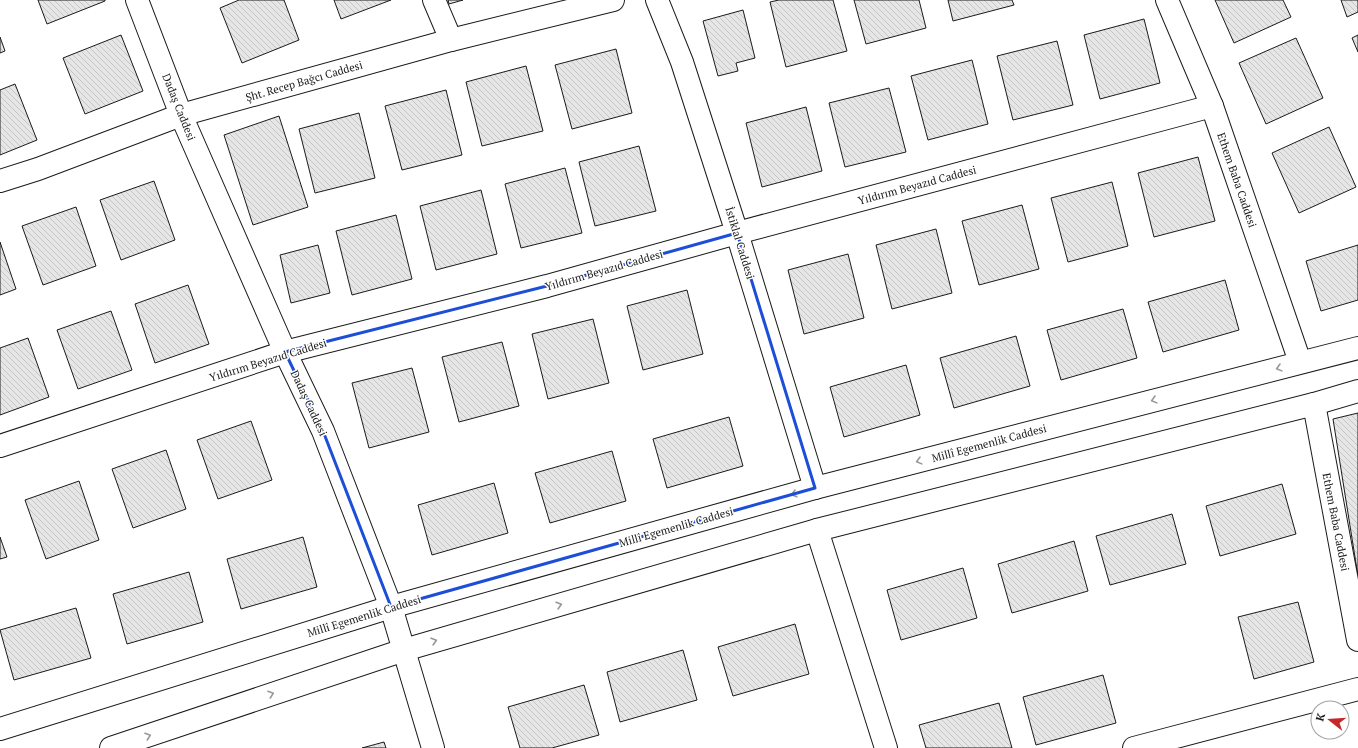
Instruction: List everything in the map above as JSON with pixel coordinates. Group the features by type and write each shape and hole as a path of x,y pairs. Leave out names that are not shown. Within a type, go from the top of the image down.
{"street":[{"name":"Dadaş Caddesi","path":"137,0 182,115 285,352 323,431 391,607 433,748"},
{"path":"434,0 451,40"},
{"name":"Şht. Recep Bağcı Caddesi","path":"0,181 38,169 182,115 451,40 613,0"},
{"name":"İstiklal Caddesi","path":"657,0 682,62 737,232 815,488"},
{"name":"Ethem Baba Caddesi","path":"1167,0 1212,106 1300,362"},
{"name":"Yıldırım Beyazıd Caddesi","path":"0,446 285,352 547,286 737,232 1212,106"},
{"name":"Millî Egemenlik Caddesi","path":"0,729 391,607 815,488 1358,348"},
{"path":"111,748 404,650 817,530 1314,404 1358,391"},
{"name":"Ethem Baba Caddesi","path":"1314,404 1358,640"},
{"path":"817,530 886,748"},
{"path":"1134,748 1358,689"}],"highlighted area":[{"path":"737,233 815,488 391,607 323,431 285,352 547,286"}],"building":[{"path":"38,0 105,0 105,1 47,24"},
{"path":"239,0 284,0 299,40 242,63 220,8"},
{"path":"334,0 391,0 341,19"},
{"path":"448,0 463,0 449,4"},
{"path":"779,0 833,0 847,51 786,67 770,2"},
{"path":"854,0 919,0 926,28 866,44"},
{"path":"948,0 1012,0 1014,5 953,21"},
{"path":"1215,0 1283,0 1291,17 1234,43"},
{"path":"1341,0 1358,0 1358,12 1347,17"},
{"path":"743,10 755,58 736,63 738,71 718,76 703,21"},
{"path":"1144,19 1160,83 1100,99 1084,35"},
{"path":"121,35 143,91 85,114 63,58"},
{"path":"1358,35 1358,52 1352,38"},
{"path":"0,37 5,51 0,53"},
{"path":"1296,38 1323,98 1266,124 1239,63"},
{"path":"1057,41 1073,105 1013,120 997,56"},
{"path":"616,49 632,113 572,129 555,65"},
{"path":"972,60 988,124 928,140 911,76"},
{"path":"526,66 543,131 482,146 466,82"},
{"path":"15,84 37,140 0,155 0,90"},
{"path":"889,88 906,152 845,167 829,103"},
{"path":"446,90 462,155 402,170 385,106"},
{"path":"806,107 822,171 762,187 746,123"},
{"path":"359,113 375,178 315,193 299,129"},
{"path":"279,116 308,207 253,225 224,135"},
{"path":"1329,127 1356,187 1299,213 1272,153"},
{"path":"639,146 656,211 595,226 579,162"},
{"path":"1198,157 1215,221 1154,237 1138,173"},
{"path":"565,168 582,233 521,248 505,184"},
{"path":"154,181 175,240 121,260 100,200"},
{"path":"1112,182 1128,246 1068,262 1051,198"},
{"path":"481,190 497,254 436,270 420,206"},
{"path":"1022,205 1039,269 979,285 962,221"},
{"path":"76,207 96,266 43,285 22,226"},
{"path":"396,215 412,279 352,295 336,231"},
{"path":"936,229 952,293 892,309 876,245"},
{"path":"0,242 16,289 0,295"},
{"path":"318,245 330,293 291,303 280,255"},
{"path":"1358,245 1358,300 1321,311 1306,261"},
{"path":"848,254 864,318 804,334 788,270"},
{"path":"1225,280 1239,330 1163,352 1148,302"},
{"path":"188,285 209,344 155,363 135,304"},
{"path":"687,290 703,354 643,370 627,306"},
{"path":"1123,309 1137,358 1061,380 1047,330"},
{"path":"111,311 132,370 78,389 57,330"},
{"path":"593,319 609,383 548,399 532,334"},
{"path":"1016,336 1030,386 954,408 940,358"},
{"path":"28,338 49,397 0,415 0,348"},
{"path":"502,342 519,406 459,422 442,357"},
{"path":"906,365 920,415 844,437 830,387"},
{"path":"412,368 429,432 369,448 352,383"},
{"path":"1358,413 1358,576 1333,419"},
{"path":"729,417 743,466 667,488 653,439"},
{"path":"251,421 272,480 218,499 197,440"},
{"path":"166,450 186,509 133,528 112,469"},
{"path":"612,451 626,501 550,523 535,473"},
{"path":"79,481 99,540 46,559 25,500"},
{"path":"494,483 508,533 432,555 418,505"},
{"path":"1282,484 1296,534 1220,556 1206,506"},
{"path":"1172,514 1186,564 1110,585 1096,536"},
{"path":"0,537 7,557 0,559"},
{"path":"303,537 317,587 241,609 227,559"},
{"path":"1074,541 1088,591 1012,613 998,564"},
{"path":"963,568 977,618 901,640 887,590"},
{"path":"189,572 203,622 127,644 113,594"},
{"path":"1298,602 1314,662 1254,679 1238,617"},
{"path":"76,608 91,658 14,680 0,630"},
{"path":"795,624 809,674 733,696 718,647"},
{"path":"683,650 697,700 620,722 607,672"},
{"path":"1103,675 1116,723 1036,745 1023,697"},
{"path":"584,685 599,735 552,748 520,748 508,707"},
{"path":"999,703 1012,748 926,748 919,725"},
{"path":"384,742 386,748 362,748"}]}
